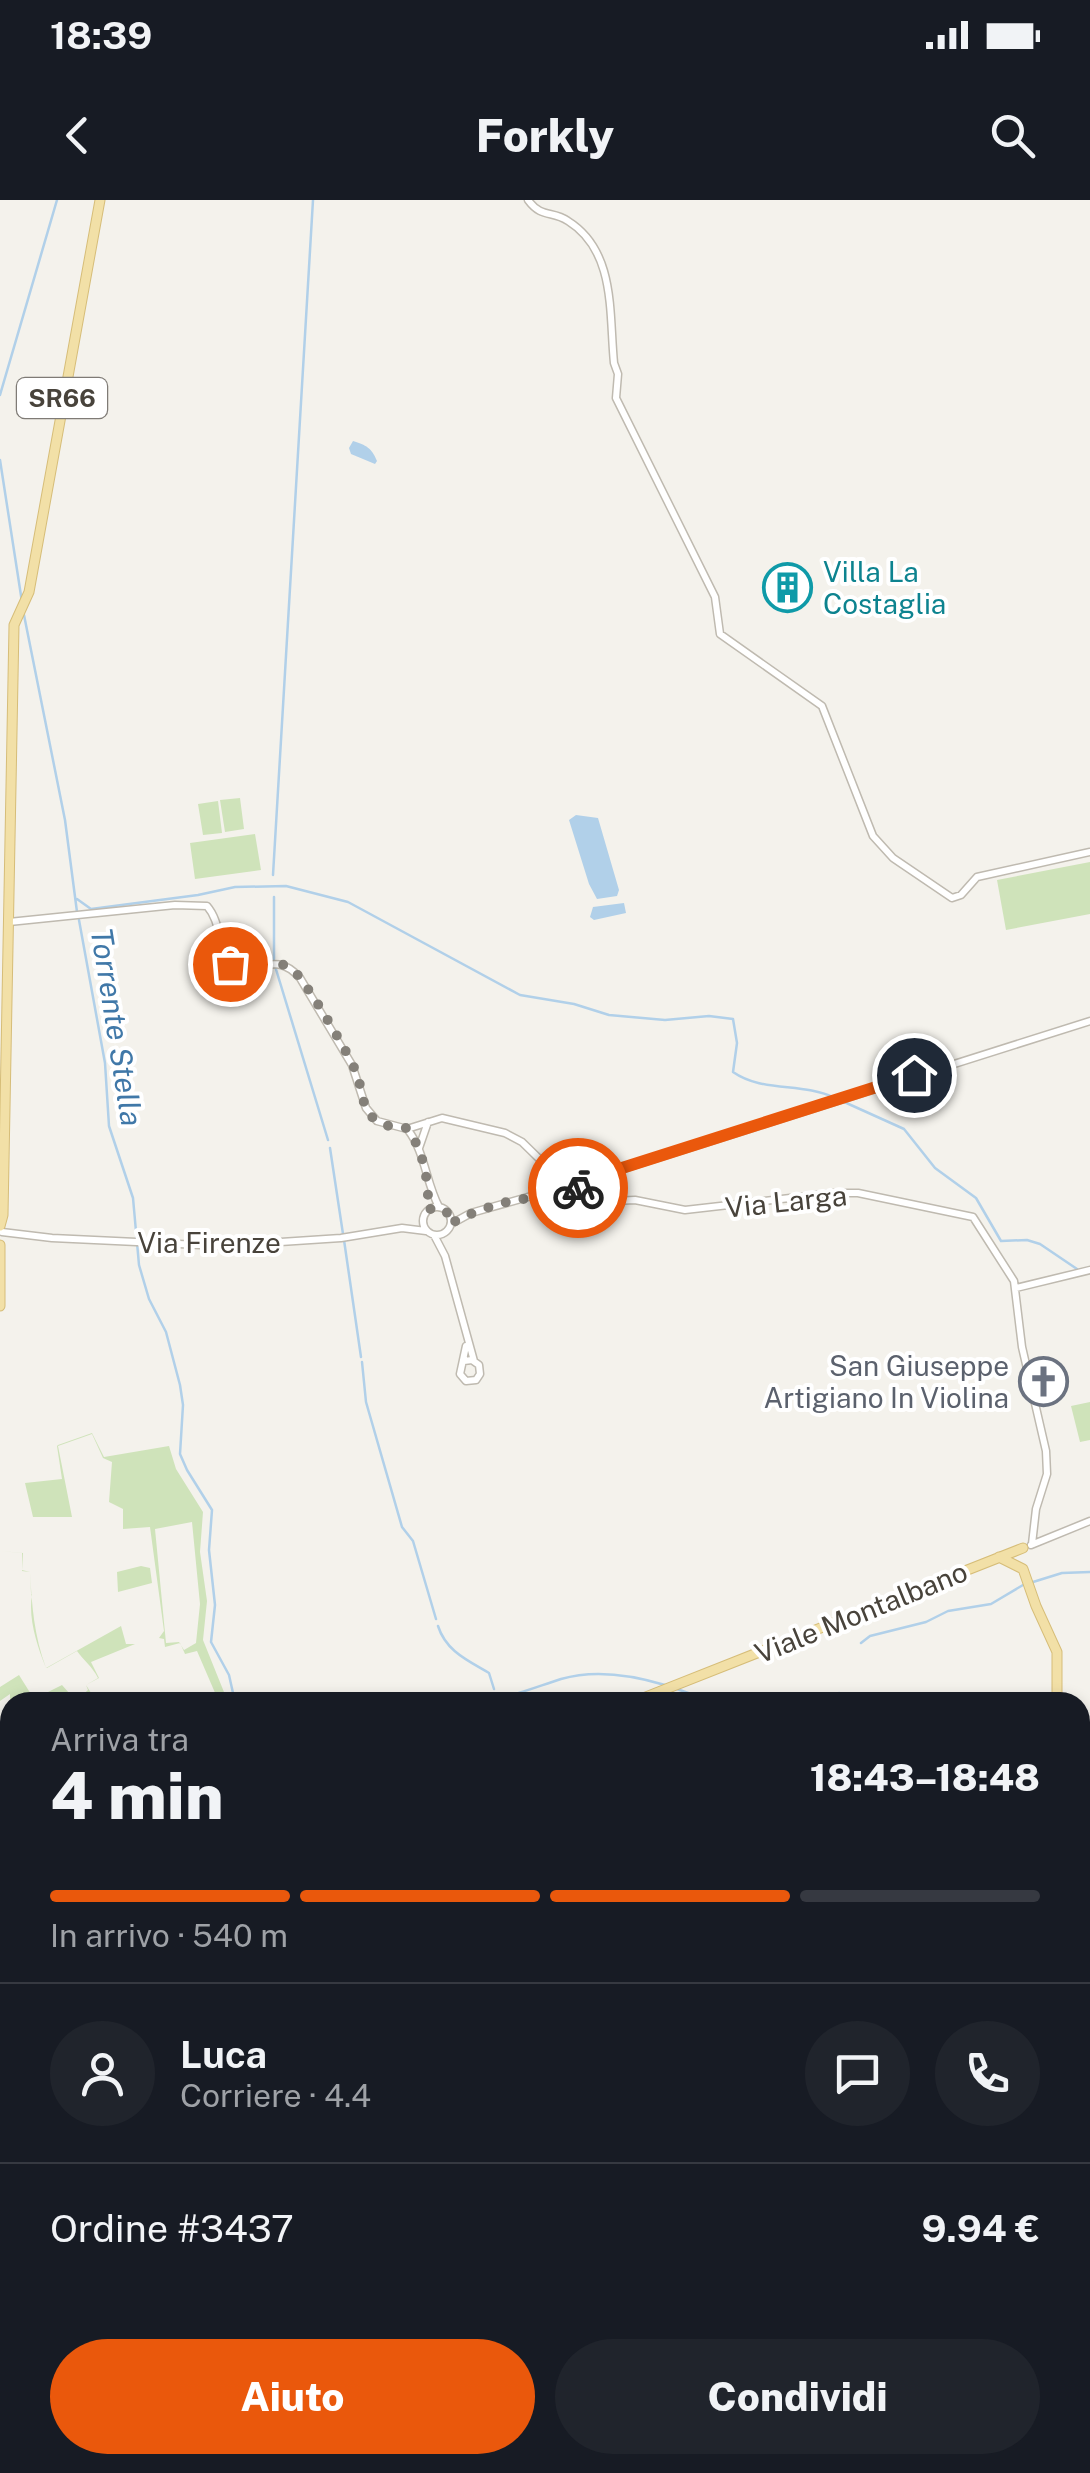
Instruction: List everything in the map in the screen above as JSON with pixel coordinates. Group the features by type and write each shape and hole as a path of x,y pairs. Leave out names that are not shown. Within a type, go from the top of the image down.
{"main road":[{"name":"SR66","path":"0,1306 5,930 16,616 27,596 100,200"},
{"name":"Viale Montalbano","path":"659,1692 1028,1546"},
{"path":"1028,1546 1023,1569 1057,1652 1057,1692"},
{"path":"1028,1546 1028,1581"},
{"path":"999,1557 1023,1569"}],"street":[{"path":"528,200 544,215 568,220 602,258 618,374 616,398 715,597 720,634 822,706 869,828 883,848 952,898 961,895 977,877 1090,852"},
{"path":"5,930 69,916 175,904 209,907 230,964 247,969 278,964 296,972 352,1064 370,1114 384,1125 407,1128 436,1118 505,1133 529,1148 565,1192"},
{"name":"Via Firenze","path":"402,1228 439,1208 448,1213 471,1213 565,1192 622,1168 1090,1020"},
{"path":"419,1149 428,1122"},
{"path":"407,1128 419,1149 429,1188 439,1208"},
{"path":"429,1188 426,1213 430,1233 446,1256"},
{"name":"Via Larga","path":"565,1192 584,1210 635,1200 686,1210 858,1193 974,1217 1016,1288"},
{"path":"448,1213 446,1256 466,1339 480,1372 471,1381 460,1374 466,1339"},
{"name":"Via Firenze","path":"1,1235 258,1246 402,1228 430,1233 448,1228 471,1213"},
{"path":"1028,1546 1047,1465 1022,1347 1016,1288 1090,1270"},
{"path":"464,1362 474,1361"},
{"name":"Viale Montalbano","path":"1028,1546 1090,1521"}],"green space":[{"path":"240,798 244,829 225,832 220,800"},
{"path":"218,801 222,833 203,835 198,804"},
{"path":"255,834 261,870 195,879 190,843"},
{"path":"1090,862 1090,914 1006,930 997,880"},
{"path":"1090,1402 1090,1440 1080,1442 1071,1406"},
{"path":"92,1433 104,1457 169,1446 176,1469 203,1512 200,1552 207,1601 203,1640 224,1692 215,1692 197,1651 185,1654 181,1645 184,1650 196,1643 200,1604 192,1522 155,1529 166,1643 180,1643 165,1647 164,1639 159,1638 164,1631 150,1527 123,1529 123,1509 109,1502 112,1462 103,1458 92,1434 58,1446 72,1517 33,1517 25,1483 62,1479 57,1446 58,1445"},
{"path":"141,1566 150,1568 152,1583 118,1592 117,1572"},
{"path":"32,1597 36,1632 46,1668 34,1632"},
{"path":"121,1626 126,1644 135,1644 91,1662 99,1678 86,1685 98,1678 77,1651 46,1668"},
{"path":"19,1675 30,1692 0,1692 0,1687"},
{"path":"62,1685 68,1692 48,1692"}],"water":[{"path":"353,441 371,450 375,464 351,454"},
{"path":"576,815 598,818 619,890 617,896 597,899 589,884 569,820"},
{"path":"624,903 626,913 594,920 590,917 593,907"}],"waterway":[{"name":"Torrente Stella","path":"0,395 57,200"},
{"path":"273,875 313,200"},
{"name":"Torrente Stella","path":"0,460 22,602"},
{"name":"Torrente Stella","path":"24,615 65,820 77,912"},
{"path":"77,899 91,909 235,887 286,886 348,902 520,995 574,1004 609,1015 665,1020 709,1016 733,1019 737,1043 733,1072 757,1083 835,1098"},
{"path":"274,897 274,959"},
{"name":"Torrente Stella","path":"79,920 105,1063 109,1126 133,1198 139,1265 149,1299 166,1332 180,1385 180,1454 212,1510 209,1550 215,1605 211,1642 229,1675 233,1692"},
{"path":"275,966 328,1140"},
{"path":"842,1101 904,1129 935,1168 976,1198 1001,1241 1040,1244 1077,1269"},
{"path":"330,1148 343,1234"},
{"path":"344,1240 361,1357"},
{"path":"362,1362 366,1402 402,1527 413,1541 436,1619"},
{"path":"1033,1582 1062,1573 1090,1572"},
{"path":"861,1643 870,1636 926,1622 948,1611 991,1604 1023,1585"},
{"path":"438,1626 452,1648 489,1673 494,1689"},
{"path":"522,1692 587,1674 627,1676 665,1685"},
{"path":"677,1689 685,1692"}],"way so far":[{"path":"230,964 247,969 278,964 296,972 352,1064 370,1114 384,1125 407,1128 415,1140 429,1188 428,1210 444,1209 450,1224 471,1213 518,1200 546,1197 568,1205 574,1201 578,1188"}],"place":[{"name":"Villa La Costaglia","path":"788,587"},
{"name":"San Giuseppe Artigiano In Violina","path":"1044,1381"}],"route":[{"path":"578,1188 622,1168 914,1075"}]}
